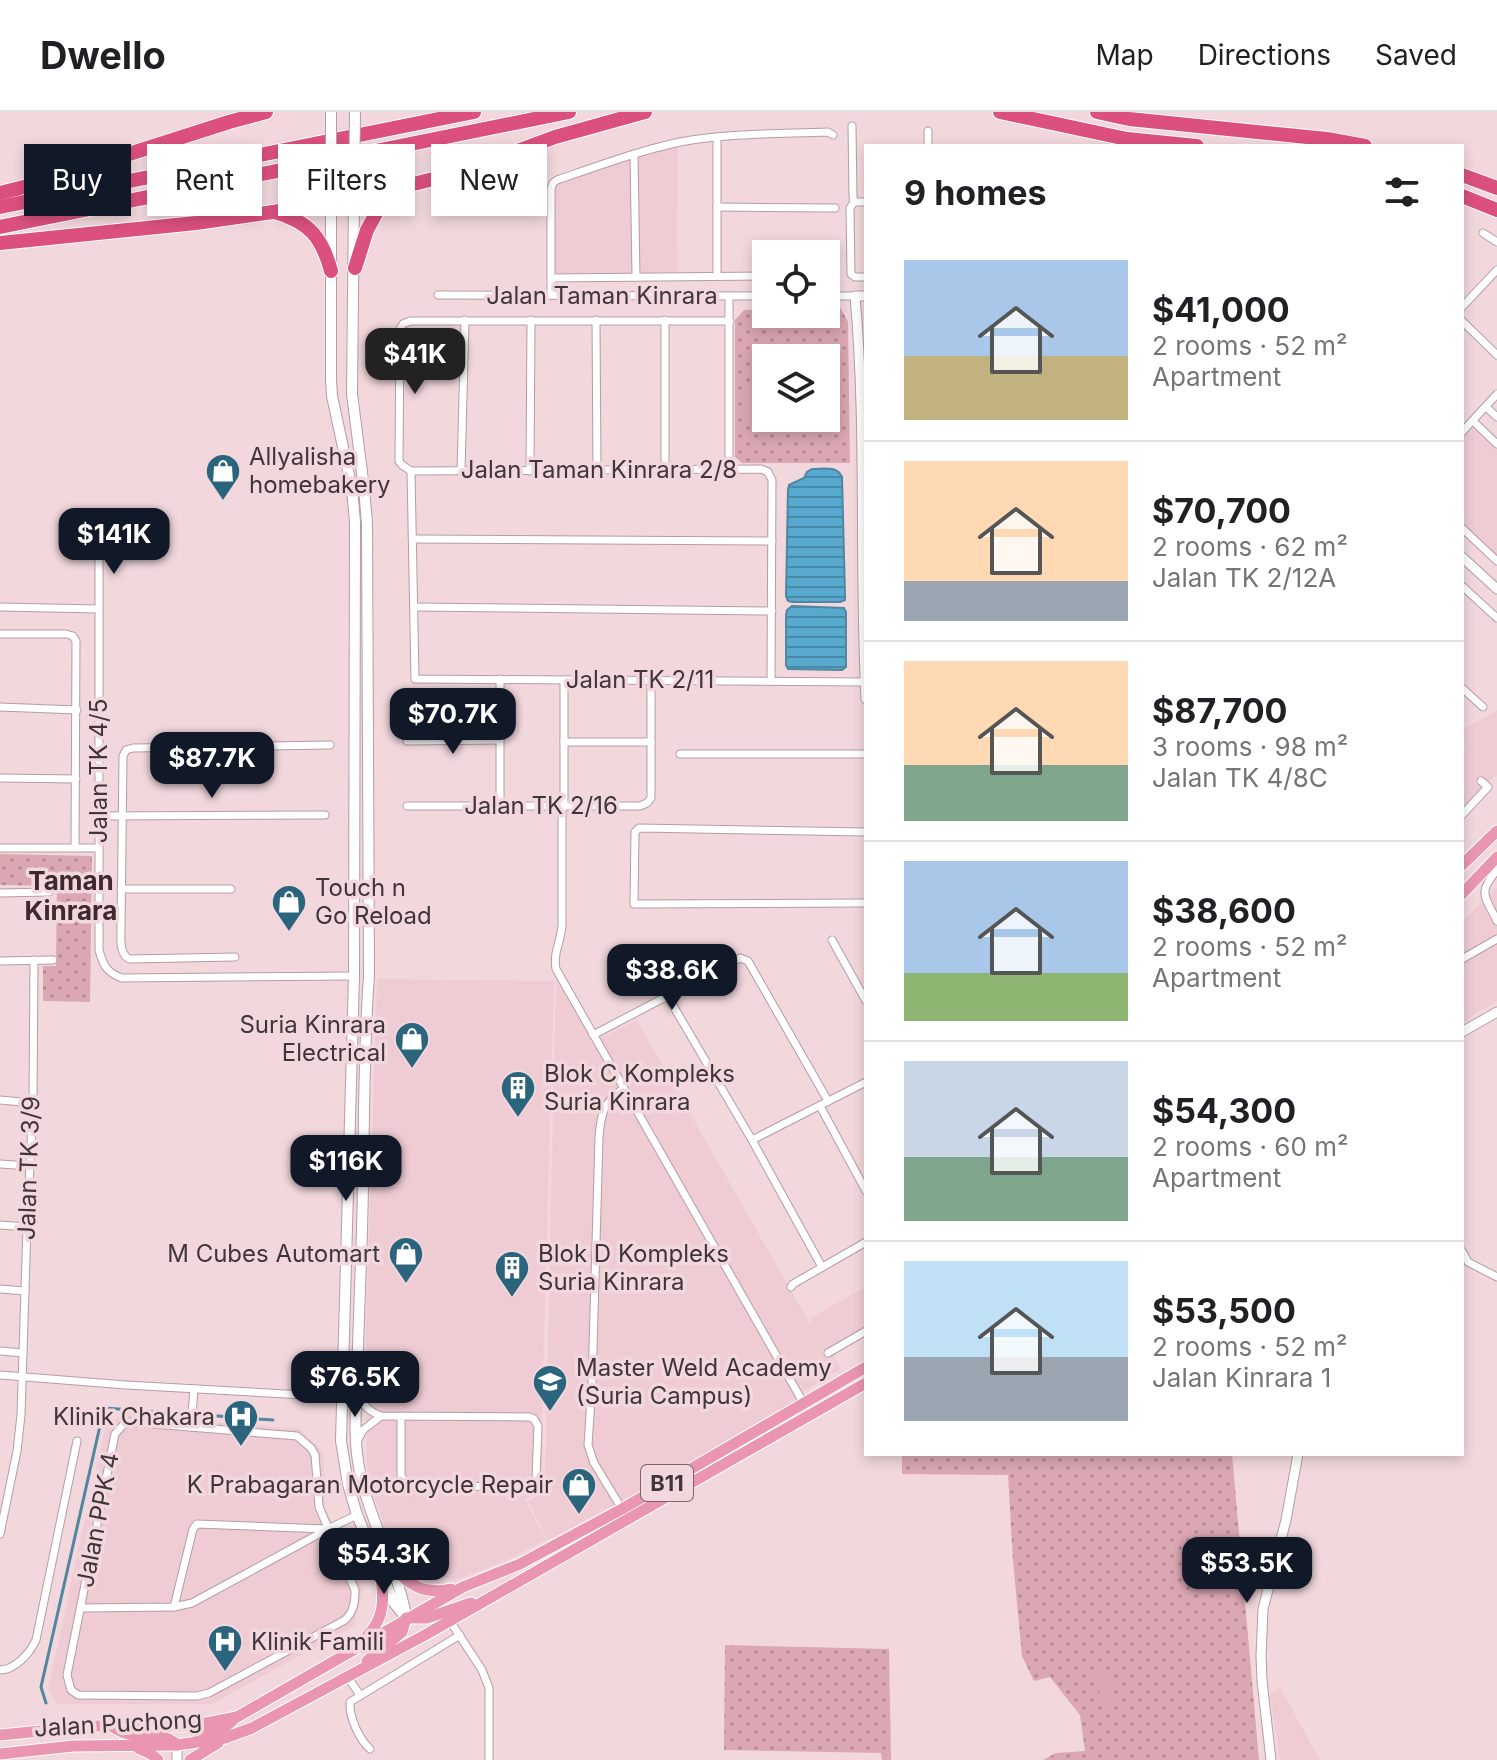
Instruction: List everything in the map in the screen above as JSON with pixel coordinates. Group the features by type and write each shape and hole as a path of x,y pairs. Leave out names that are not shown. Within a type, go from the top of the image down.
{"highway":[{"path":"0,193 266,112"},
{"path":"0,207 474,112"},
{"path":"0,227 569,112"},
{"path":"415,184 458,173 555,137 645,112"},
{"path":"1000,112 1127,139 1177,144"},
{"path":"1097,112 1129,119 1354,144"},
{"path":"1464,176 1497,188"},
{"path":"1464,197 1497,210"},
{"path":"0,243 196,223 278,211"},
{"path":"273,212 289,216 315,236 325,250 331,271"},
{"path":"355,268 375,216"}],"main road":[{"path":"331,112 331,144"},
{"path":"355,112 355,144"},
{"path":"331,216 332,396 352,489 355,522 354,976 342,1450 357,1515 386,1569 418,1588 440,1591 463,1587"},
{"path":"354,216 352,394 367,524 369,976 365,1023 357,1442 360,1472 394,1603 406,1618 419,1619 481,1602"},
{"path":"1464,863 1497,831"},
{"path":"1464,892 1497,857"},
{"path":"354,976 363,958 368,908"},
{"path":"354,976 362,985 365,1023"},
{"name":"Jalan Puchong","path":"0,1735 111,1725 177,1727 237,1717 463,1587 520,1564 622,1509 864,1368"},
{"name":"Jalan Puchong","path":"0,1754 73,1746 177,1745 225,1738 252,1728 450,1621 864,1384"},
{"path":"352,1650 379,1622 386,1569"},
{"path":"351,1674 402,1632 406,1618"},
{"path":"111,1725 127,1735 162,1736 177,1745 190,1737 210,1734 225,1727 237,1717"},
{"path":"190,1760 225,1738"},
{"path":"120,1745 137,1747 158,1760"}],"street":[{"path":"852,126 854,202 850,208 851,274 864,277"},
{"path":"928,131 928,144"},
{"path":"551,295 551,189 557,180 681,142 717,137 828,132 833,135"},
{"path":"717,137 717,275"},
{"path":"634,154 636,277"},
{"path":"854,202 864,202"},
{"path":"717,207 835,208"},
{"path":"1483,233 1497,242"},
{"path":"1464,305 1497,271"},
{"path":"551,278 752,276"},
{"name":"Jalan Taman Kinrara","path":"438,295 752,296"},
{"path":"840,296 861,296 864,539"},
{"path":"729,297 729,469"},
{"path":"730,321 465,320 410,321 403,324 400,329 399,461 411,471 414,607 772,611"},
{"path":"461,471 465,320"},
{"path":"530,471 531,320"},
{"path":"596,320 597,470"},
{"path":"665,320 665,470"},
{"path":"1464,323 1497,355"},
{"path":"1464,430 1497,394"},
{"path":"1486,407 1497,417"},
{"path":"1473,421 1497,444"},
{"name":"Jalan Taman Kinrara 2/8","path":"411,471 761,469 768,472 772,480 771,681"},
{"path":"1464,530 1497,561"},
{"path":"413,539 772,541"},
{"name":"Jalan TK 4/5","path":"99,542 99,950 107,969 122,978 354,976"},
{"path":"1464,559 1497,589"},
{"path":"1464,588 1497,618"},
{"path":"0,607 99,609"},
{"name":"Jalan TK 2/11","path":"414,607 415,679 864,682"},
{"path":"0,634 66,634 76,641 75,848"},
{"path":"500,679 500,806"},
{"path":"564,680 562,933 554,958 556,969 804,1404"},
{"name":"Jalan TK 2/16","path":"407,806 640,806 647,803 651,798 651,680"},
{"path":"1464,690 1483,707"},
{"path":"0,707 77,710"},
{"path":"407,741 500,740"},
{"path":"564,742 651,742"},
{"path":"235,957 129,959 124,956 121,889 123,756 126,750 133,748 330,745"},
{"path":"680,754 864,754"},
{"path":"0,778 76,779"},
{"path":"1464,813 1488,787 1481,781"},
{"path":"99,816 325,815"},
{"path":"864,832 639,828 635,832 634,904 864,903"},
{"path":"0,848 98,848"},
{"path":"1497,870 1484,889 1497,921"},
{"path":"121,889 231,889"},
{"path":"0,893 49,892"},
{"path":"1464,958 1497,939"},
{"path":"832,940 864,997"},
{"path":"593,1035 740,958 748,961 828,1101"},
{"name":"Jalan TK 3/9","path":"0,1534 19,1436 23,1376 33,1103 34,960"},
{"path":"0,961 53,960"},
{"path":"668,997 822,1267"},
{"path":"1464,1031 1497,1012"},
{"path":"752,1140 864,1083"},
{"path":"622,1509 594,1463 588,1445 601,1113 611,1097 624,1088"},
{"path":"0,1100 33,1103"},
{"path":"820,1106 864,1187"},
{"path":"0,1164 30,1166"},
{"path":"0,1225 27,1227"},
{"path":"791,1287 864,1243"},
{"path":"1464,1255 1468,1262 1497,1277"},
{"path":"0,1289 25,1291"},
{"path":"828,1353 864,1332"},
{"path":"0,1351 23,1353"},
{"path":"0,1375 194,1393 341,1397 357,1387 364,1406 381,1416 401,1416 530,1417 538,1426 536,1479 530,1486 413,1487 401,1475 401,1416"},
{"path":"192,1423 194,1393"},
{"path":"341,1397 356,1411"},
{"path":"357,1442 363,1430 381,1416"},
{"name":"Jalan PPK 4","path":"129,1422 192,1423 297,1436 311,1448 315,1455 319,1507 355,1590 355,1602 345,1620 209,1693 197,1696 78,1695 71,1690 67,1675 115,1434 129,1422"},
{"path":"0,1670 11,1668 29,1653 36,1640 77,1441"},
{"path":"1271,1760 1262,1669 1263,1609 1286,1520 1298,1456"},
{"path":"80,1608 174,1607 192,1603 357,1515"},
{"path":"174,1607 193,1529 197,1524 328,1529"},
{"path":"450,1621 482,1670 489,1688 489,1760"},
{"path":"370,1749 349,1712 350,1702 460,1635"},
{"path":"351,1674 360,1695"},
{"path":"177,1745 177,1760"}],"shaded area":[{"path":"678,146 677,272 554,275 556,185"},
{"path":"840,307 848,322 850,463 742,463 735,457 735,320 744,310 752,310 752,328 840,328"},
{"path":"744,393 752,393 752,415 744,415"},
{"path":"1473,427 1497,449 1497,556 1464,526 1464,436"},
{"path":"1497,710 1497,776 1464,808 1466,747 1464,729"},
{"path":"0,854 92,856 90,1002 43,1001 43,966 56,966 57,886 0,885"},
{"path":"1497,887 1497,1001 1464,1021 1464,921"},
{"path":"377,979 554,981 543,1476 537,1493 525,1499 546,1540 512,1558 454,1581 407,1564 389,1537 373,1494 367,1465 365,1363"},
{"path":"556,979 593,1042 637,1020 810,1324 813,1323 810,1318 864,1288 864,1329 830,1349 841,1369 801,1393 799,1400 548,1540 528,1501 540,1495 545,1476"},
{"path":"122,1415 300,1429 323,1452 325,1507 363,1590 354,1626 212,1704 57,1704 48,1688 106,1425"},
{"path":"902,1456 1232,1456 1259,1760 1043,1760 1056,1753 1085,1751 1080,1715 1050,1677 1034,1681 1022,1656 1008,1475 902,1474"},
{"path":"725,1645 889,1649 891,1760 882,1760 881,1753 724,1750"},
{"path":"1112,1672 1115,1701 1101,1703 1097,1673"},
{"path":"1280,1687 1320,1760 1280,1760 1270,1695"}],"water":[{"path":"812,469 833,469 842,477 845,600 840,602 792,602 786,596 789,485 804,478"},
{"path":"792,606 844,608 846,667 842,670 788,669 786,615"}],"waterway":[{"path":"46,1703 41,1687 104,1408 273,1420"}],"place":[{"name":"Allyalisha homebakery","path":"223,502"},
{"name":"Touch n Go Reload","path":"289,933"},
{"name":"Suria Kinrara Electrical","path":"412,1070"},
{"name":"Blok C Kompleks Suria Kinrara","path":"518,1119"},
{"name":"M Cubes Automart","path":"406,1285"},
{"name":"Blok D Kompleks Suria Kinrara","path":"512,1299"},
{"name":"Master Weld Academy (Suria Campus)","path":"550,1413"},
{"name":"Klinik Chakara","path":"241,1448"},
{"name":"K Prabagaran Motorcycle Repair","path":"579,1516"},
{"name":"Klinik Famili","path":"225,1673"}],"district":[{"name":"Taman Kinrara","path":"71,896"}]}
